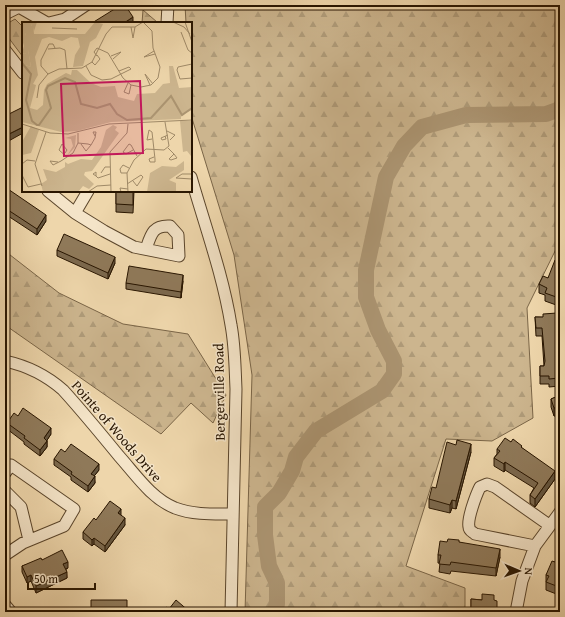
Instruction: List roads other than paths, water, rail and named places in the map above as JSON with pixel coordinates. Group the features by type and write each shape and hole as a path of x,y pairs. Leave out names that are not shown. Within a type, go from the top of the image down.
{"street":[{"path":"52,22 65,19 86,5"},
{"path":"167,22 168,5"},
{"path":"5,14 19,6 46,22"},
{"path":"5,50 22,72"},
{"name":"Bergerville Road","path":"192,180 219,272 231,326 235,358 236,389 232,612"},
{"path":"49,192 75,213 104,231 134,246 146,249"},
{"path":"75,213 87,192"},
{"name":"Pointe of Woods Drive","path":"5,361 32,369 63,390 143,485 159,500 174,508 190,513 233,514"},
{"path":"5,473 11,465 74,509 64,526 29,540 5,555"},
{"path":"534,546 475,534 470,530 470,519 480,487 487,484 495,487 549,525"},
{"path":"5,492 21,507 29,540"},
{"path":"516,612 522,581 534,546 560,512"},
{"path":"5,605 11,612"}],"waterway":[{"path":"274,612 277,604 277,583 269,566 265,535 265,507 279,493 292,471 296,457 316,431 382,391 394,374 394,361 378,330 366,297 366,270 386,177 404,146 422,127 466,115 546,114 560,109"}]}
